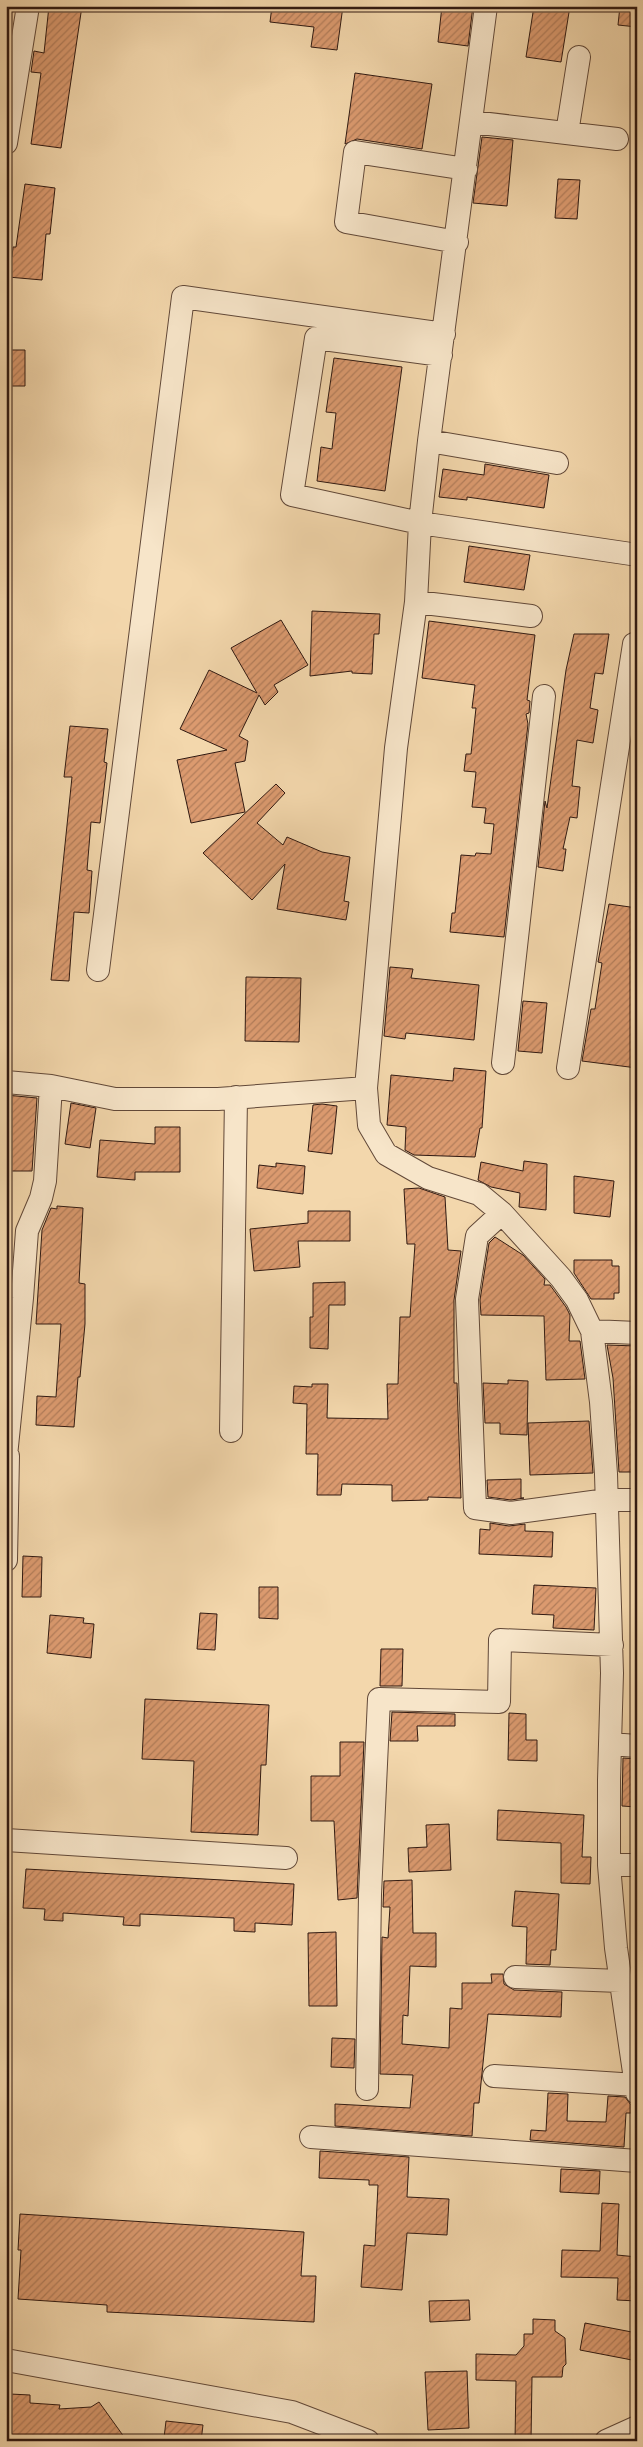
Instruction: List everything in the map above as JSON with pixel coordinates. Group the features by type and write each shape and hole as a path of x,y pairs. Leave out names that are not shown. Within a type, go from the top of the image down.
{"street":[{"path":"6,143 28,6"},
{"path":"486,6 420,522 416,602 396,748 366,1088 369,1125 386,1154 428,1178 480,1194 502,1213 561,1278 577,1300 592,1331 601,1402 607,1500 612,1644 609,1865 620,1981 636,2088 494,2076"},
{"path":"567,133 579,57"},
{"path":"472,122 617,140"},
{"path":"457,242 346,222 355,152 466,169"},
{"path":"98,970 183,297 443,344"},
{"path":"443,344 316,338 292,495 420,522 631,554"},
{"path":"429,441 557,463"},
{"path":"416,602 531,616"},
{"path":"568,1068 634,644"},
{"path":"503,1063 544,696"},
{"path":"6,1082 51,1086 115,1099 236,1097 366,1088"},
{"path":"6,1560 7,1456 27,1231 41,1198 45,1181 51,1086"},
{"path":"232,1431 236,1097"},
{"path":"502,1213 477,1236 468,1282 475,1508 511,1513 607,1500 637,1500"},
{"path":"592,1331 637,1333"},
{"path":"367,2089 370,1894 379,1699 499,1702 500,1640 612,1644"},
{"path":"610,1744 637,1746"},
{"path":"6,1840 286,1858"},
{"path":"609,1865 637,1865"},
{"path":"516,1977 620,1981"},
{"path":"311,2137 637,2161"},
{"path":"6,2360 292,2412 368,2441"},
{"path":"606,2441 637,2427"}],"building":[{"path":"49,6 82,6 61,148 31,144 41,73 31,72 34,51 44,53"},
{"path":"272,6 343,6 337,50 311,47 314,27 270,22"},
{"path":"442,6 473,6 468,46 438,42"},
{"path":"534,6 570,6 561,62 526,57"},
{"path":"620,6 637,6 637,27 618,25"},
{"path":"355,73 432,84 422,149 357,139 345,144"},
{"path":"482,137 513,140 507,206 473,203"},
{"path":"558,179 580,180 577,219 555,218"},
{"path":"25,184 55,188 50,234 46,234 42,280 8,277 9,257 12,257 13,247 16,247"},
{"path":"6,350 25,350 25,386 6,386"},
{"path":"334,358 402,367 385,491 317,481 321,447 332,449 336,413 326,412"},
{"path":"485,464 549,475 544,508 467,497 467,500 439,497 443,469 484,475"},
{"path":"469,546 530,555 524,590 464,582"},
{"path":"312,611 380,614 379,634 374,634 372,674 352,673 352,671 310,676"},
{"path":"281,620 308,665 274,685 278,692 265,705 259,695 239,736 248,741 245,761 235,763 245,812 191,823 177,760 227,750 180,729 209,670 257,693 231,648"},
{"path":"429,621 535,635 527,700 530,701 529,713 526,714 528,724 504,937 450,932 452,913 455,913 461,855 491,854 494,824 484,823 486,808 472,807 476,772 464,771 466,754 471,754 476,708 472,708 475,685 422,678"},
{"path":"574,634 609,634 603,674 595,673 590,708 598,710 593,743 577,740 572,786 580,787 577,818 570,817 563,849 566,849 563,871 538,867 545,801 547,808 566,670"},
{"path":"70,726 108,729 104,762 107,763 100,823 91,822 87,870 92,871 89,913 74,912 69,981 51,980 72,777 64,777"},
{"path":"276,784 285,793 257,823 283,845 287,837 322,852 350,857 344,901 349,902 346,920 277,909 285,864 252,900 203,853"},
{"path":"609,904 637,908 637,1068 582,1061 591,1009 595,1009 602,963 598,962"},
{"path":"390,967 413,969 411,978 479,985 474,1040 406,1033 405,1039 384,1036"},
{"path":"246,977 301,978 299,1042 245,1041"},
{"path":"523,1001 547,1003 542,1053 518,1051"},
{"path":"454,1068 486,1071 482,1128 480,1128 475,1157 414,1155 405,1150 406,1127 387,1125 391,1075 453,1081"},
{"path":"6,1095 37,1098 32,1171 6,1171"},
{"path":"71,1103 96,1108 90,1148 65,1144"},
{"path":"313,1105 337,1106 332,1154 308,1151"},
{"path":"155,1127 180,1127 180,1172 135,1172 135,1180 97,1177 100,1140 155,1144"},
{"path":"524,1161 547,1164 546,1210 519,1207 520,1193 491,1187 478,1180 481,1162 523,1171"},
{"path":"276,1163 305,1166 303,1194 257,1188 259,1165 276,1167"},
{"path":"574,1176 614,1181 610,1217 574,1213"},
{"path":"419,1188 445,1197 448,1250 461,1251 454,1300 454,1383 457,1383 461,1498 428,1497 428,1500 392,1501 392,1485 342,1484 341,1495 317,1495 318,1454 306,1454 307,1404 293,1403 294,1386 312,1387 312,1384 328,1384 327,1418 388,1419 387,1384 398,1384 400,1317 410,1317 415,1244 407,1244 404,1189"},
{"path":"57,1206 83,1208 79,1283 85,1284 85,1324 74,1427 36,1425 37,1396 56,1397 61,1324 36,1324 42,1230 51,1208 57,1209"},
{"path":"308,1211 350,1211 350,1241 298,1241 300,1267 254,1271 250,1229 308,1223"},
{"path":"495,1237 523,1255 545,1279 544,1285 550,1285 566,1307 570,1315 569,1341 580,1341 585,1379 546,1380 544,1316 481,1315 480,1300 489,1243"},
{"path":"574,1260 612,1260 612,1266 619,1266 619,1293 614,1293 614,1299 591,1299 574,1273"},
{"path":"345,1282 345,1305 329,1305 328,1349 310,1348 310,1317 313,1317 313,1283"},
{"path":"607,1345 637,1346 637,1472 619,1472 613,1378"},
{"path":"508,1380 528,1381 527,1435 500,1434 500,1423 485,1423 483,1383 508,1384"},
{"path":"589,1421 593,1473 530,1475 528,1423"},
{"path":"521,1479 521,1498 524,1498 511,1500 488,1497 487,1480"},
{"path":"490,1523 509,1526 525,1524 525,1531 553,1532 552,1557 479,1554 480,1529 490,1530"},
{"path":"23,1556 42,1557 41,1597 22,1597"},
{"path":"534,1585 596,1588 594,1630 553,1628 554,1615 532,1614"},
{"path":"259,1587 278,1587 278,1619 259,1618"},
{"path":"200,1613 217,1614 215,1650 197,1649"},
{"path":"50,1615 84,1618 83,1623 94,1624 91,1658 47,1653"},
{"path":"381,1649 403,1649 402,1686 380,1686"},
{"path":"145,1699 269,1705 266,1765 261,1765 258,1835 191,1832 194,1761 142,1759"},
{"path":"392,1712 455,1714 455,1726 417,1726 418,1741 390,1741"},
{"path":"509,1713 526,1714 526,1740 537,1740 537,1761 508,1760"},
{"path":"340,1742 364,1742 357,1898 338,1900 334,1821 311,1821 311,1776 340,1776"},
{"path":"623,1758 637,1759 637,1807 622,1806"},
{"path":"498,1810 584,1815 582,1857 591,1857 590,1884 561,1883 561,1843 497,1840"},
{"path":"449,1824 451,1870 409,1872 408,1848 427,1847 426,1825"},
{"path":"26,1869 294,1884 292,1925 255,1923 255,1932 234,1931 234,1918 140,1914 140,1926 123,1925 124,1917 63,1913 63,1921 44,1920 45,1909 23,1908"},
{"path":"412,1880 413,1933 436,1933 436,1967 410,1966 408,2016 403,2015 402,2044 449,2048 450,2008 462,2009 462,1983 492,1983 491,1974 503,1974 504,1984 514,1990 562,1992 561,2017 488,2014 479,2103 474,2103 472,2136 335,2126 335,2104 410,2108 413,2075 380,2074 382,1937 388,1938 390,1907 383,1907 384,1881"},
{"path":"515,1891 559,1894 556,1950 551,1950 550,1965 526,1964 527,1927 512,1926"},
{"path":"336,1932 337,2006 309,2006 308,1933"},
{"path":"332,2038 355,2039 354,2068 331,2067"},
{"path":"548,2093 568,2094 567,2121 606,2122 608,2096 625,2097 631,2105 631,2113 626,2113 624,2147 530,2140 531,2130 546,2131"},
{"path":"320,2151 409,2157 407,2197 449,2199 447,2235 407,2233 402,2290 361,2287 364,2245 375,2246 378,2185 369,2185 369,2180 319,2178"},
{"path":"561,2169 600,2171 599,2194 560,2192"},
{"path":"602,2203 619,2204 617,2255 637,2257 637,2301 617,2300 618,2278 561,2277 562,2250 600,2251"},
{"path":"20,2214 304,2232 301,2276 316,2276 314,2322 107,2312 107,2305 18,2299 21,2250 18,2250"},
{"path":"469,2300 470,2320 430,2322 429,2301"},
{"path":"533,2319 555,2320 555,2331 565,2338 566,2364 563,2367 562,2377 532,2377 531,2441 515,2441 516,2381 476,2380 476,2354 516,2355 524,2346 524,2334 533,2334"},
{"path":"585,2323 637,2333 632,2360 580,2350"},
{"path":"467,2371 469,2428 428,2430 425,2372"},
{"path":"10,2394 30,2395 30,2403 60,2405 59,2409 91,2407 99,2402 127,2441 6,2441 6,2405 9,2405"},
{"path":"166,2421 203,2425 201,2441 164,2438"}]}
